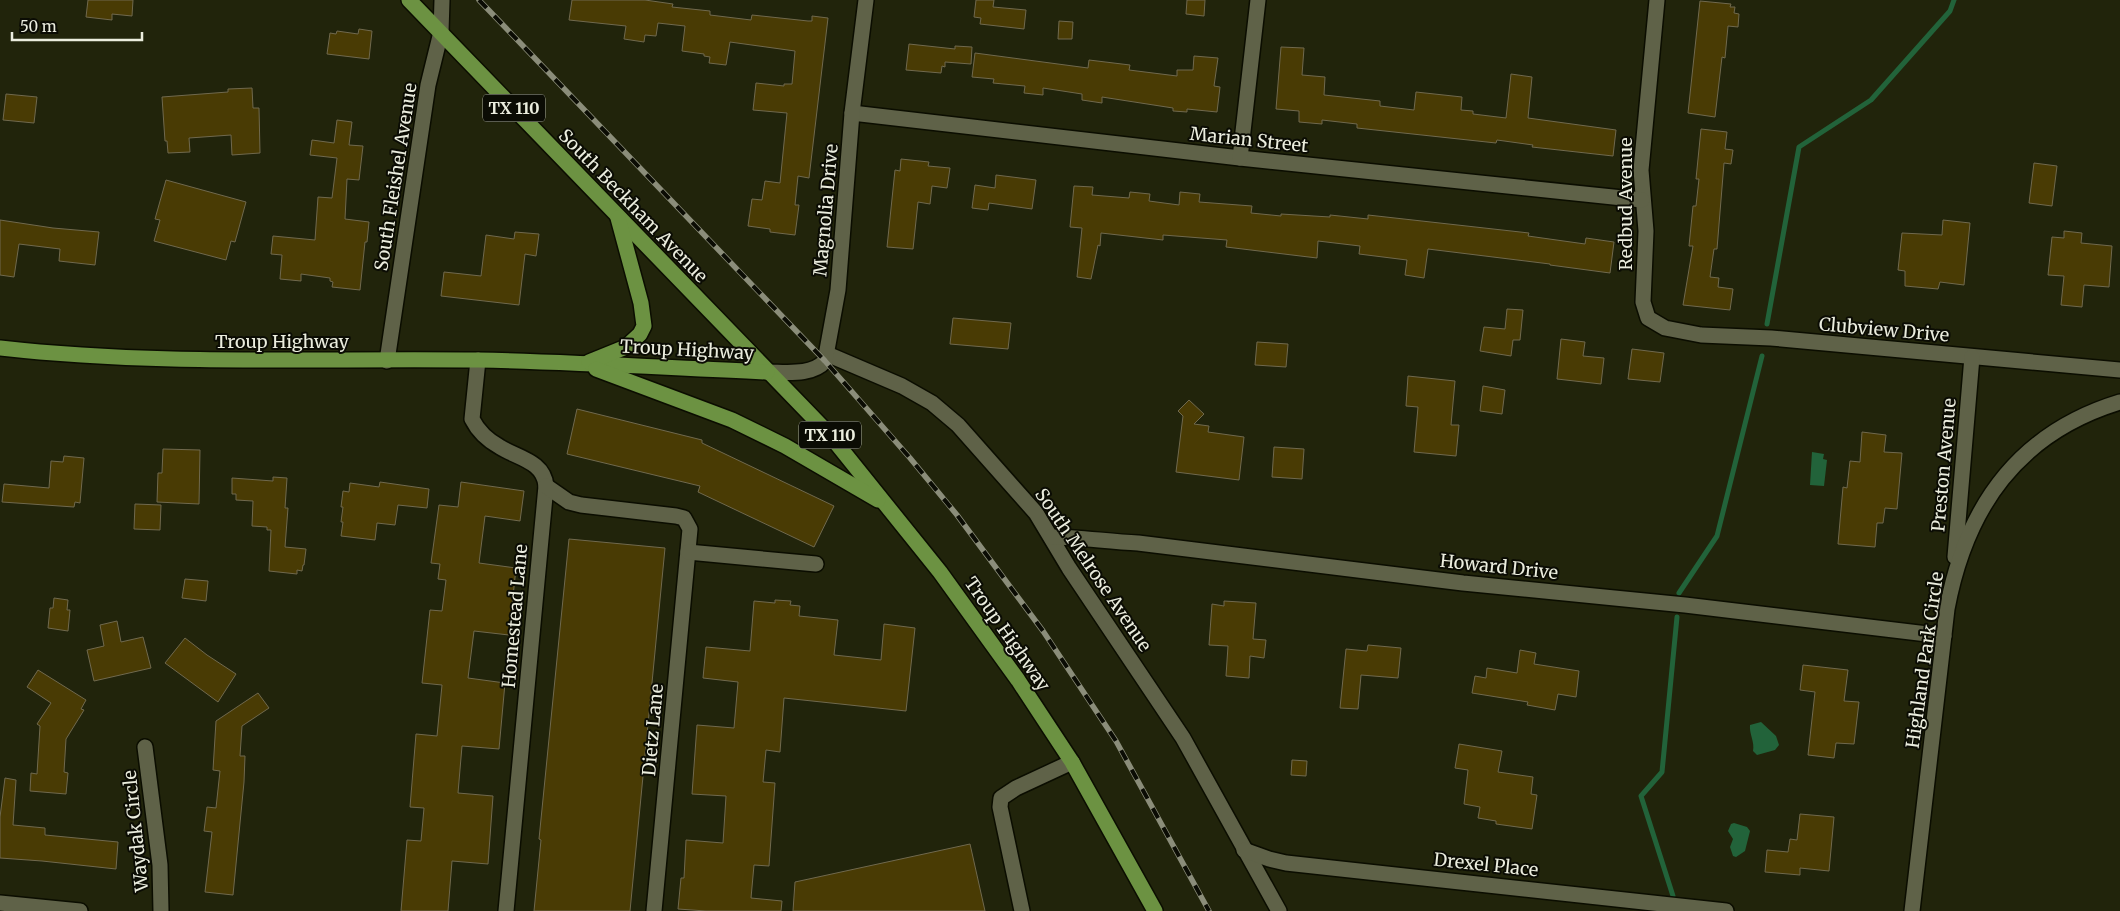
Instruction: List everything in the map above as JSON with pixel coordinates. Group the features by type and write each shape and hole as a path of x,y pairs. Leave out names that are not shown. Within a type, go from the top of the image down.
{"main road":[{"name":"South Beckham Avenue","path":"410,0 767,372"},
{"path":"583,364 626,347 640,334 644,326 641,303 617,217"},
{"name":"Troup Highway","path":"0,348 110,357 193,360 478,360 767,372 829,434 940,572 1018,680 1072,762 1155,911"},
{"path":"583,364 732,420 785,446 885,504"}],"street":[{"name":"South Fleishel Avenue","path":"387,361 428,85 441,32 442,0"},
{"name":"Magnolia Drive","path":"827,354 838,290 852,113 866,0"},
{"path":"1240,158 1258,0"},
{"name":"Redbud Avenue","path":"1648,318 1643,302 1646,231 1641,170 1657,0"},
{"name":"Marian Street","path":"852,113 1240,158 1642,200"},
{"name":"Clubview Drive","path":"1648,318 1665,328 1701,335 1771,338 2120,370"},
{"path":"767,372 804,371 819,368 825,361 827,354"},
{"name":"South Melrose Avenue","path":"827,354 902,386 932,403 952,419 1036,513 1069,568 1184,738 1279,911"},
{"name":"Preston Avenue","path":"1954,576 1972,357"},
{"path":"478,360 472,419 476,428 499,447 534,464 541,470 546,486"},
{"name":"Highland Park Circle","path":"1912,911 1944,636 1954,576 1962,553 1980,513 2003,478 2021,457 2036,443 2076,418 2120,402"},
{"name":"Dietz Lane","path":"546,486 569,502 581,505 684,518 690,529 654,911"},
{"name":"Homestead Lane","path":"506,911 546,486"},
{"name":"Howard Drive","path":"1051,537 1078,537 1100,542 1138,543 1463,583 1685,605 1944,636"},
{"path":"688,552 816,564"},
{"name":"Waydak Circle","path":"145,747 160,865 161,911"},
{"path":"1022,911 1000,807 1001,798 1016,788 1072,762"},
{"name":"Drexel Place","path":"1244,850 1286,863 1726,911"},
{"path":"0,903 80,911"}],"shaded area":[{"path":"1812,452 1824,454 1823,459 1827,460 1824,486 1810,485"},
{"path":"1761,722 1776,736 1779,745 1775,750 1757,755 1753,751 1750,725"},
{"path":"1734,823 1747,827 1750,831 1745,851 1736,857 1733,856 1730,847 1733,839 1728,831 1731,824"}],"building":[{"path":"88,0 133,0 132,16 112,14 112,20 86,17"},
{"path":"572,0 645,0 673,4 672,7 710,11 710,15 751,20 752,15 808,21 812,21 812,16 828,18 809,178 798,176 795,205 799,205 795,235 770,232 770,229 748,226 752,199 762,200 765,181 780,183 787,113 753,110 756,83 784,86 784,84 792,84 795,51 730,42 726,65 709,63 710,57 704,56 704,54 682,51 685,26 658,23 656,36 645,35 644,42 624,39 626,26 569,20"},
{"path":"976,0 994,0 993,7 1026,10 1024,29 980,24 981,18 974,17"},
{"path":"1187,0 1205,0 1204,16 1186,14"},
{"path":"1700,1 1731,4 1730,7 1735,7 1734,13 1739,14 1738,27 1728,26 1725,58 1722,57 1715,117 1688,113"},
{"path":"1059,21 1073,22 1072,39 1058,39"},
{"path":"359,29 372,31 369,59 327,54 330,33 336,34 337,31 358,34"},
{"path":"909,44 955,49 955,46 972,47 971,64 945,62 945,67 942,66 941,73 906,70"},
{"path":"1281,47 1304,48 1302,75 1325,77 1324,95 1380,101 1380,106 1414,110 1416,92 1462,97 1461,110 1473,111 1473,114 1506,118 1511,74 1532,77 1528,118 1616,130 1613,156 1532,147 1533,145 1497,140 1496,143 1357,128 1357,124 1322,120 1322,124 1299,122 1299,111 1276,109"},
{"path":"975,53 1088,68 1089,60 1130,65 1129,70 1177,76 1177,70 1193,70 1194,56 1218,58 1214,86 1220,87 1217,112 1187,109 1187,112 1173,111 1173,108 1102,97 1102,103 1082,100 1082,94 1043,88 1043,95 1024,93 1025,86 993,83 994,79 972,77"},
{"path":"252,88 253,108 259,108 260,153 232,155 231,135 189,138 190,152 168,153 167,141 165,141 162,97 228,92 228,89"},
{"path":"6,94 37,97 34,123 3,120"},
{"path":"337,120 352,122 349,145 363,146 359,180 347,179 345,219 369,222 360,290 332,287 333,282 330,281 330,278 301,274 301,281 280,279 282,255 271,254 273,236 315,240 318,197 332,198 337,158 310,155 312,140 334,143"},
{"path":"1701,129 1727,132 1725,149 1733,150 1731,164 1724,163 1717,249 1714,249 1710,277 1719,278 1718,287 1733,289 1730,310 1683,305 1693,246 1689,246 1693,206 1696,206 1699,179 1696,179"},
{"path":"901,159 929,162 928,166 950,168 947,188 932,186 930,204 918,202 913,249 887,247 895,170 900,171"},
{"path":"2034,163 2057,166 2052,206 2029,203"},
{"path":"996,175 1036,180 1032,209 989,203 988,210 972,208 975,185 995,188"},
{"path":"166,180 246,202 235,242 231,241 226,260 154,241 160,220 155,219"},
{"path":"1074,186 1093,187 1092,195 1129,198 1130,192 1150,194 1149,201 1179,205 1180,192 1200,194 1199,202 1252,206 1251,213 1281,216 1281,214 1330,217 1330,215 1368,219 1368,215 1529,233 1528,236 1585,244 1586,238 1614,242 1610,273 1428,249 1424,278 1405,275 1407,260 1359,254 1360,246 1318,241 1317,258 1226,247 1227,240 1163,235 1163,240 1101,233 1100,246 1098,245 1091,279 1077,277 1082,228 1070,227"},
{"path":"0,220 53,228 99,232 95,265 59,261 60,249 19,244 14,277 0,275"},
{"path":"1943,220 1970,223 1964,285 1940,282 1938,289 1905,286 1905,271 1898,270 1902,233 1942,235"},
{"path":"2064,231 2082,233 2081,243 2112,246 2109,287 2084,285 2082,307 2061,305 2064,276 2048,275 2052,237 2064,238"},
{"path":"515,232 539,234 536,256 525,254 519,305 441,296 444,272 481,276 486,235 514,239"},
{"path":"1507,309 1523,310 1520,340 1513,340 1511,356 1480,351 1484,327 1505,329"},
{"path":"953,318 1011,323 1008,349 950,344"},
{"path":"1561,339 1585,342 1583,356 1604,358 1601,384 1557,379"},
{"path":"1257,342 1288,344 1286,367 1255,365"},
{"path":"1632,349 1664,353 1660,382 1628,379"},
{"path":"1408,376 1455,381 1451,425 1459,425 1456,456 1414,452 1418,407 1406,406"},
{"path":"1483,386 1505,390 1502,414 1480,411"},
{"path":"1189,400 1204,414 1194,424 1209,426 1208,432 1244,437 1239,480 1176,472 1183,416 1178,411"},
{"path":"577,409 702,440 702,443 834,506 814,547 698,492 700,486 567,454"},
{"path":"1862,432 1886,435 1884,452 1902,453 1897,509 1885,508 1883,523 1877,523 1875,547 1838,544 1843,487 1847,488 1850,461 1860,462"},
{"path":"1274,447 1304,449 1302,479 1272,477"},
{"path":"163,449 200,450 199,504 157,502 158,473 162,473"},
{"path":"64,456 84,458 80,503 75,502 74,507 2,502 4,484 49,488 51,461 63,462"},
{"path":"273,477 287,478 285,508 288,508 285,547 306,549 302,571 297,570 297,574 269,571 271,530 267,530 267,527 252,526 253,501 236,500 236,494 232,494 232,478 273,481"},
{"path":"380,482 429,489 427,508 398,505 395,525 377,523 375,540 341,536 343,491 349,492 350,483 379,487"},
{"path":"461,482 524,491 520,521 485,516 479,563 516,568 509,635 474,631 468,678 505,683 499,749 462,746 458,793 493,796 488,864 452,861 448,911 401,911 407,840 421,841 424,808 410,807 416,734 437,736 442,685 422,683 430,610 442,611 446,580 438,579 440,564 431,563 439,505 458,507"},
{"path":"135,504 161,505 160,530 134,529"},
{"path":"569,539 665,548 630,911 534,911 541,840 539,839"},
{"path":"185,579 208,581 206,601 182,598"},
{"path":"54,598 68,600 67,610 70,610 68,631 48,628 50,608 53,608"},
{"path":"775,600 791,601 790,605 800,606 799,616 838,620 834,655 881,660 884,624 915,628 906,711 784,698 780,752 766,750 763,782 775,783 769,866 754,865 751,898 782,901 781,911 678,909 681,878 684,878 686,840 723,843 726,796 692,794 697,725 734,728 738,682 703,678 706,647 750,651 754,601 775,603"},
{"path":"1224,601 1256,603 1253,639 1266,640 1264,658 1250,656 1249,678 1226,676 1228,646 1209,645 1212,604 1224,606"},
{"path":"117,621 121,642 143,637 151,668 94,681 87,650 104,646 100,625"},
{"path":"185,638 236,674 218,702 165,663"},
{"path":"1368,645 1401,648 1398,678 1361,675 1358,709 1340,708 1346,649 1367,651"},
{"path":"1520,650 1536,653 1534,664 1579,671 1576,697 1558,694 1555,710 1527,705 1528,702 1472,693 1475,676 1486,678 1487,668 1517,673"},
{"path":"1803,665 1848,670 1844,701 1859,702 1854,744 1836,743 1834,758 1808,755 1815,692 1800,690"},
{"path":"38,670 86,700 81,709 84,710 66,739 64,772 68,773 66,794 30,791 31,773 37,774 40,726 37,724 51,703 27,687"},
{"path":"258,693 269,708 242,726 240,756 245,756 244,782 233,895 205,892 212,832 204,831 207,807 216,808 220,771 213,770 216,721"},
{"path":"1459,744 1502,751 1498,772 1533,777 1531,794 1537,795 1532,829 1496,824 1496,821 1478,818 1480,807 1464,804 1468,770 1455,768"},
{"path":"1292,760 1307,761 1306,776 1291,775"},
{"path":"5,778 16,780 13,825 45,828 45,835 118,842 116,869 0,858 0,817"},
{"path":"1800,814 1834,817 1829,871 1800,868 1800,875 1765,872 1767,850 1788,852 1790,839 1797,840"},
{"path":"970,844 985,911 793,911 795,882"}],"waterway":[{"path":"1767,324 1799,147 1871,100 1950,11 1954,0"},
{"path":"1679,593 1717,536 1762,356"},
{"path":"1673,896 1641,796 1662,772 1677,617"}],"railway":[{"path":"479,0 825,361 957,515 1043,631 1116,741 1209,911"}]}
